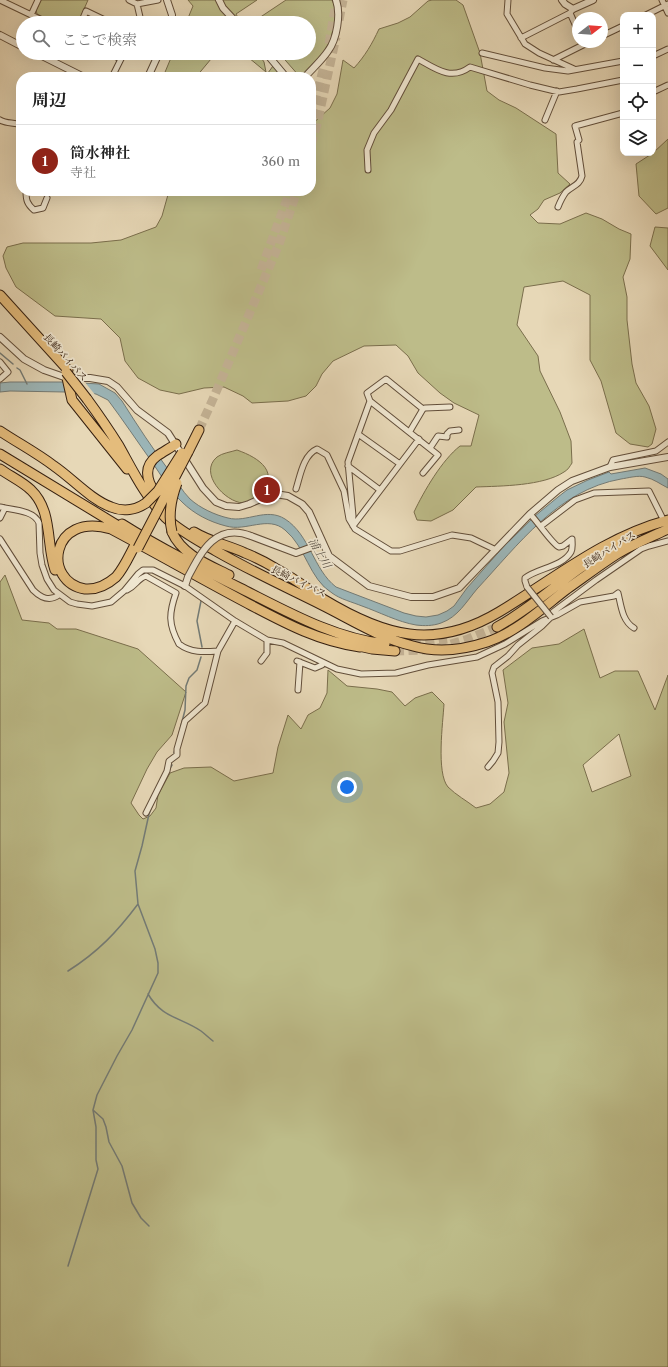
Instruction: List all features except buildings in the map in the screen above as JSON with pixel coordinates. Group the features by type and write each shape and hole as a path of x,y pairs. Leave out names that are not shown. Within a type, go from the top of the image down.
{"highway":[{"name":"長崎バイパス","path":"0,295 67,375"},
{"name":"長崎バイパス","path":"0,302 88,398 110,426 155,498 167,512 197,534 244,552 281,571 323,599 360,619 387,630 416,635 442,635 467,628 482,622 579,560 616,539 643,528 666,524"},
{"path":"67,375 70,395 76,405 141,485"},
{"name":"長崎バイパス","path":"88,398 141,485 161,513 188,535 239,564 372,632 401,643 428,649 450,650 468,647 488,641 503,634 522,623 618,554 666,524"},
{"path":"0,469 31,489 40,502 47,521 51,558 60,580 72,590 83,594 94,594 103,592 112,587 126,572 137,546 197,429"},
{"path":"0,431 55,466 92,496 106,505 116,509 125,510 138,508 146,503 158,491 186,451"},
{"path":"176,444 154,460 149,467 148,476 151,488 178,521"},
{"path":"0,448 131,530 276,606 310,622 362,641 385,644"},
{"path":"186,451 172,498 170,520 172,532 181,546 195,557 337,632"},
{"path":"0,454 130,532 228,586 313,630 337,640 360,647"},
{"name":"長崎バイパス","path":"497,627 515,616 577,570 595,559 666,524"},
{"path":"137,546 117,576 107,584 94,589 79,587 70,582 62,572 58,559 58,552 64,539 72,531 84,526 97,525 111,529 230,594 298,629 334,643 395,651"},
{"name":"長崎バイパス","path":"447,639 468,633 497,619 537,592 579,560"}],"street":[{"path":"31,14 38,0"},
{"path":"129,0 137,4 158,0"},
{"path":"167,0 172,16"},
{"path":"219,0 223,8 230,16"},
{"path":"310,72 328,52 332,44 338,9 336,0"},
{"path":"508,0 507,14 525,44 539,53 575,69"},
{"path":"562,0 572,11"},
{"path":"521,38 593,0"},
{"path":"662,0 666,5 668,13"},
{"path":"3,1 35,16"},
{"path":"137,4 140,16"},
{"path":"652,12 666,5"},
{"path":"84,16 86,11 96,16"},
{"path":"608,33 620,27"},
{"path":"0,35 16,43"},
{"path":"553,60 574,48"},
{"path":"656,55 668,49"},
{"path":"482,53 545,68 568,71 620,62"},
{"path":"368,170 367,150 369,144 374,133 390,110 418,59 450,74 457,74 470,67 530,85 557,91 577,89 620,81"},
{"path":"50,60 74,72"},
{"path":"114,72 120,60"},
{"path":"150,72 156,60"},
{"path":"272,60 282,72"},
{"path":"656,91 668,85"},
{"path":"545,120 557,91"},
{"path":"558,207 566,192 581,180 582,176 576,142 579,140 575,126 620,114"},
{"path":"0,120 3,122 16,123"},
{"path":"26,196 29,206 34,210 43,208 47,198"},
{"path":"0,337 24,359 44,370 108,381 117,387 137,410 168,433 203,488 216,502 226,506 239,507 275,494 288,496 302,504 309,512 329,556 368,586 411,597 433,597 459,588 531,515 558,490 572,481 610,467 668,457"},
{"path":"0,362 8,372 0,379"},
{"path":"423,409 386,379 367,393 370,401 410,431 438,455 423,473"},
{"path":"352,525 354,516 348,462 370,401"},
{"path":"410,431 423,409 450,407"},
{"path":"430,448 438,436 447,437 447,434 450,431 459,430"},
{"path":"358,434 400,464"},
{"path":"352,525 419,439"},
{"path":"610,467 613,460 656,451 668,442"},
{"path":"296,490 308,456 312,451 317,449 327,455 344,491 349,519 352,525 355,529 373,540 391,550 400,551 452,535 471,538 496,550"},
{"path":"348,466 380,490"},
{"path":"541,526 576,500 594,493 649,491 666,524"},
{"path":"0,518 3,508 28,514 38,520 42,565 51,586 59,595 77,604 92,606 111,602 124,591 138,574 143,570 151,569 185,586 235,621 267,640 283,643 337,669 360,674 396,673 428,665 477,657 505,644 542,621 557,615 580,602 618,594 625,618 630,626 634,628"},
{"path":"531,515 555,545 560,547 563,546 572,539 573,546 571,552 562,560 530,574 525,578 527,587 552,617"},
{"path":"185,586 188,577 203,550 224,534 235,532 242,533 299,553 323,543"},
{"path":"0,539 33,590 38,595 50,599 59,595"},
{"path":"488,767 498,753 499,742 498,702 492,673 494,667 552,617 553,612 626,559 649,546 668,541"},
{"path":"124,591 134,587 141,577 146,576 176,594 171,607 170,617 179,644 190,650 200,652 218,651"},
{"path":"146,814 167,771 169,761 177,755 177,749 185,721 205,702 218,651 235,621"},
{"path":"261,661 267,653 267,640"},
{"path":"298,690 298,662 315,668 322,666 323,663"}],"shaded area":[{"path":"41,0 88,0 81,16 41,16 37,14 36,10"},
{"path":"188,0 257,0 236,14 237,16 189,16 193,6"},
{"path":"286,0 332,0 335,9 334,25 329,42 322,54 306,72 296,72 285,60 316,60 316,16 262,16"},
{"path":"456,0 463,5 480,53 487,91 499,100 516,108 556,134 558,173 570,184 560,193 544,200 538,209 530,215 538,223 560,224 586,213 602,219 631,234 630,259 623,277 627,297 627,320 632,364 636,383 649,406 656,429 652,444 648,447 630,444 616,433 601,381 590,360 590,295 563,281 524,287 517,325 538,356 540,371 560,412 571,441 572,463 569,468 555,477 534,483 476,487 453,510 431,521 417,520 414,512 440,467 460,446 471,446 479,415 454,403 440,393 418,373 408,356 396,345 364,346 333,361 322,374 316,386 306,396 288,401 252,403 243,396 224,387 204,388 179,394 160,390 138,378 125,361 120,338 101,319 55,316 16,287 6,268 3,256 7,247 23,243 91,243 121,240 156,227 162,216 168,196 316,196 316,121 330,108 337,94 343,60 354,68 368,50 379,29 398,23 410,17 428,1"},
{"path":"170,60 210,60 200,72 165,72"},
{"path":"251,60 263,60 266,72"},
{"path":"273,66 278,72 269,72"},
{"path":"668,139 668,208 656,214 639,196 636,164 648,156 656,156 656,150"},
{"path":"655,227 668,228 668,270 650,246"},
{"path":"237,450 260,462 268,473 268,480 259,495 245,503 229,498 216,486 212,478 212,464 217,457"},
{"path":"5,575 22,620 49,623 57,629 76,629 138,649 186,692 172,735 157,752 131,803 143,819 150,816 156,808 158,795 170,773 184,768 211,767 234,781 273,773 278,747 288,715 301,729 308,715 320,708 327,693 328,670 347,686 392,692 405,706 415,698 432,692 444,704 441,759 444,780 451,790 476,808 490,804 504,792 509,773 504,722 508,703 503,670 532,648 559,644 584,629 600,678 615,671 638,671 655,710 668,675 668,1367 0,1367 0,582","holes":["619,734 631,776 592,792 583,765"]}],"water":[{"path":"66,382 99,384 115,393 187,496 198,505 208,511 228,518 242,519 271,514 285,519 300,534 328,580 336,587 404,613 416,616 426,617 438,615 454,606 467,588 505,545 535,516 567,490 609,472 611,474 645,468 661,474 668,479 668,488 654,480 642,476 636,476 598,485 578,495 559,507 524,538 477,589 461,609 452,617 435,625 425,626 409,624 342,599 332,593 318,580 292,537 278,526 264,524 241,527 226,526 208,520 197,514 178,498 170,488 108,400 96,394 65,392 0,392 0,383"}],"pier":[{"path":"84,381 96,396 79,395 71,382"}],"waterway":[{"path":"0,353 13,364"},
{"path":"17,368 20,370 27,384"},
{"path":"201,601 197,621 202,647"},
{"path":"174,753 185,710 186,686 189,678 197,670 201,657"},
{"path":"169,770 172,765"},
{"path":"68,1266 98,1169 96,1160 96,1127 93,1110 97,1095 132,1030 158,973 158,963 155,949 138,904 135,871 149,814 153,804"},
{"path":"68,971 98,949 122,924 138,904"},
{"path":"148,994 153,1002 165,1013 193,1026 213,1041"},
{"path":"93,1110 103,1119 109,1142 122,1166 132,1203 141,1218 149,1226"}],"tunnel":[{"path":"339,20 343,0"},
{"path":"329,44 335,9"},
{"path":"316,128 336,37"},
{"path":"316,97 324,66"},
{"path":"261,270 288,196"},
{"path":"199,430 279,244 295,196"},
{"path":"438,648 468,639 497,627"},
{"path":"385,644 414,644 447,639"},
{"path":"395,651 425,650"}],"place":[{"name":"筒水神社","path":"267,490"}],"water label":[{"name":"浦上川","path":"320,553"}]}
